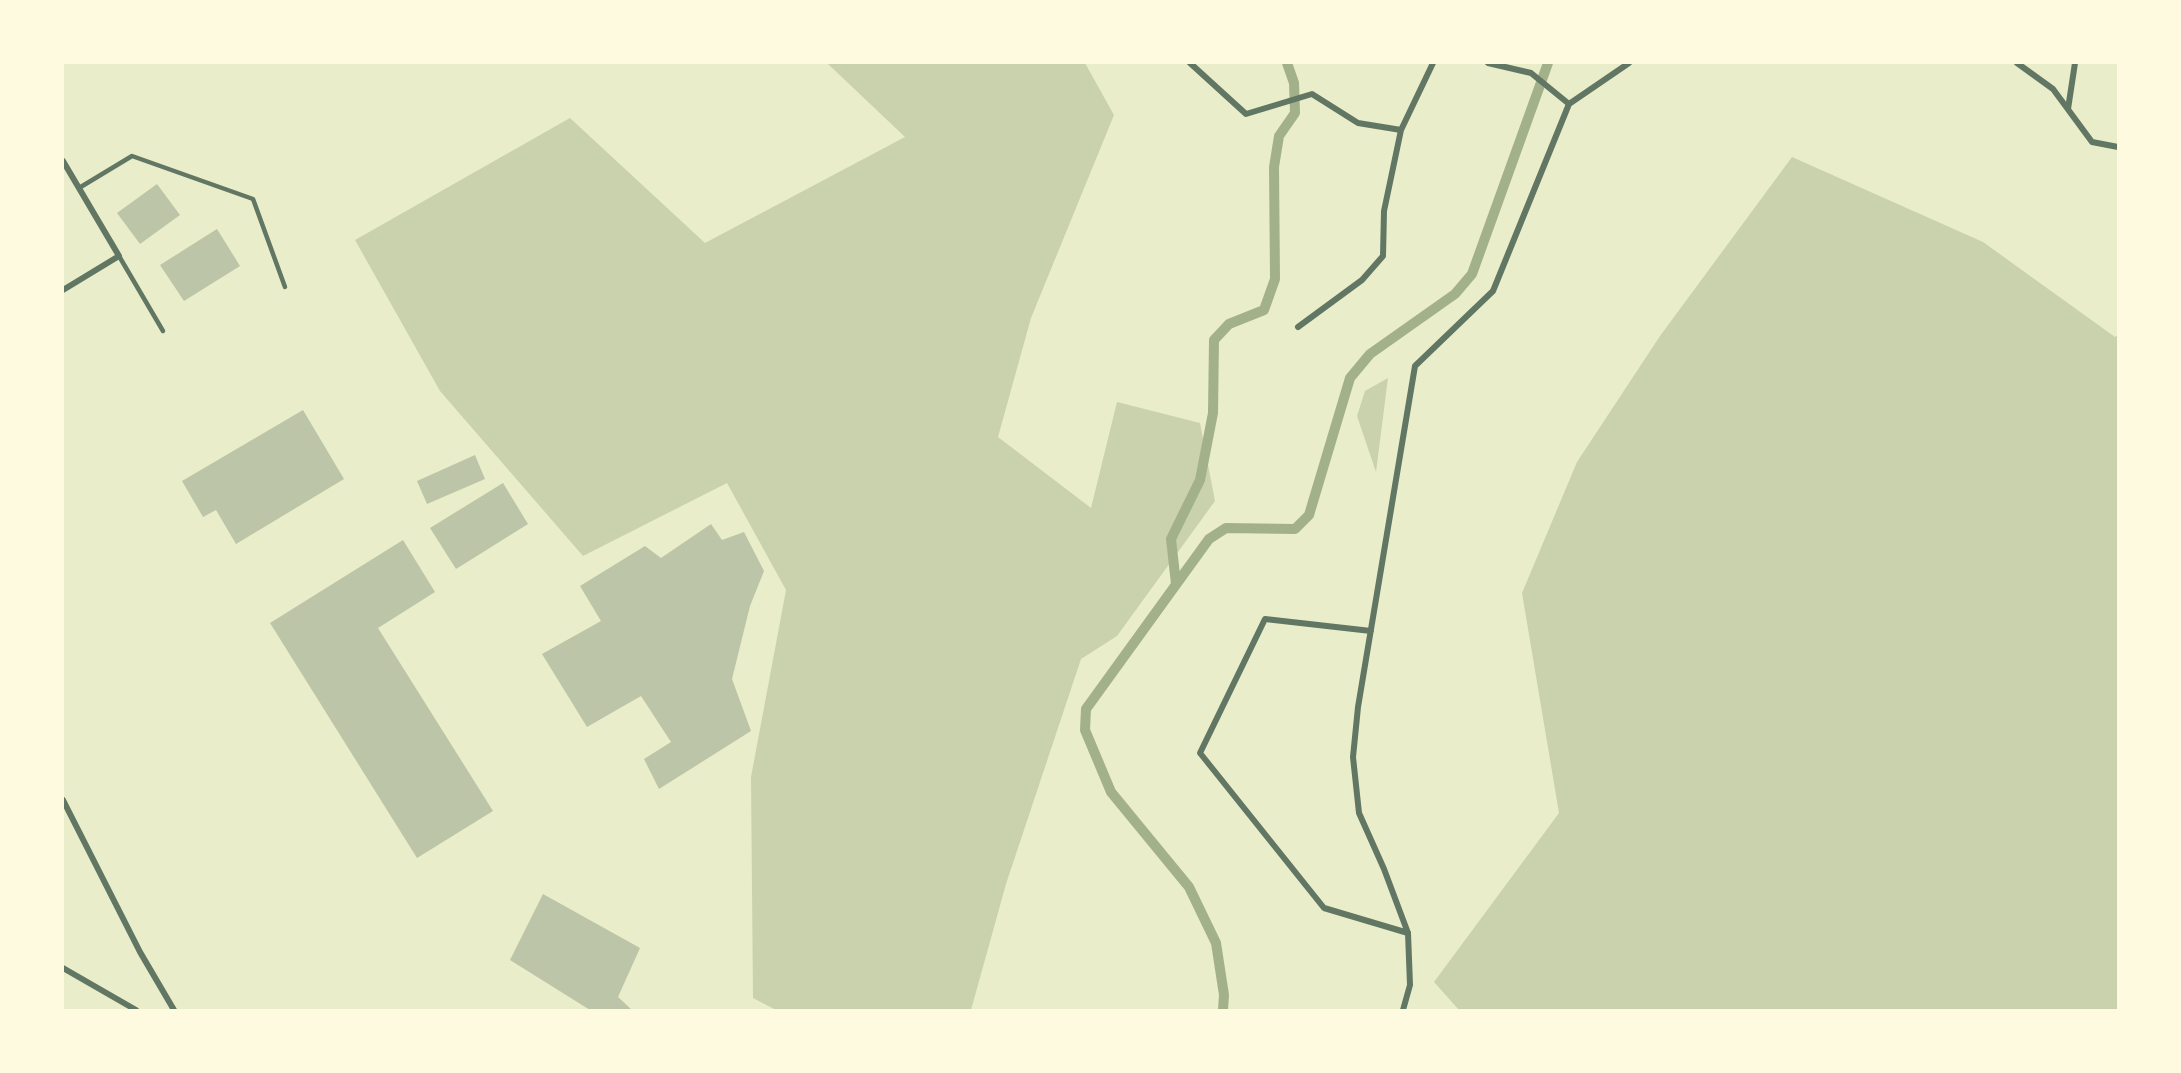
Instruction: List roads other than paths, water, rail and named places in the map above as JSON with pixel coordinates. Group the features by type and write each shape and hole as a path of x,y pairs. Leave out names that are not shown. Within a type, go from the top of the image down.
{"street":[{"path":"1190,63 1246,114 1312,94 1358,123 1401,130"},
{"path":"1298,327 1362,280 1383,256 1384,211 1401,130 1433,63"},
{"path":"1488,63 1531,72 1569,104"},
{"path":"1403,1010 1410,985 1408,933 1384,869 1359,813 1353,757 1358,707 1415,366 1493,291 1569,104 1629,63"},
{"path":"2017,63 2053,89 2092,142 2118,147"},
{"path":"2068,109 2075,63"},
{"path":"63,161 119,256 63,290"},
{"path":"1371,631 1265,619 1200,753 1324,908 1408,933"},
{"path":"63,800 140,952 174,1010"},
{"path":"63,968 136,1010"}],"lane":[{"path":"79,188 132,156 253,199 285,287"},
{"path":"119,256 163,331"}],"waterway":[{"path":"1176,584 1171,539 1200,480 1213,413 1214,340 1229,324 1264,310 1275,279 1274,167 1279,136 1295,113 1294,83 1287,63"},
{"path":"1223,1010 1224,995 1216,943 1189,887 1111,792 1085,730 1086,709 1209,539 1226,528 1295,529 1309,515 1350,378 1370,354 1455,294 1472,274 1548,63"}]}
